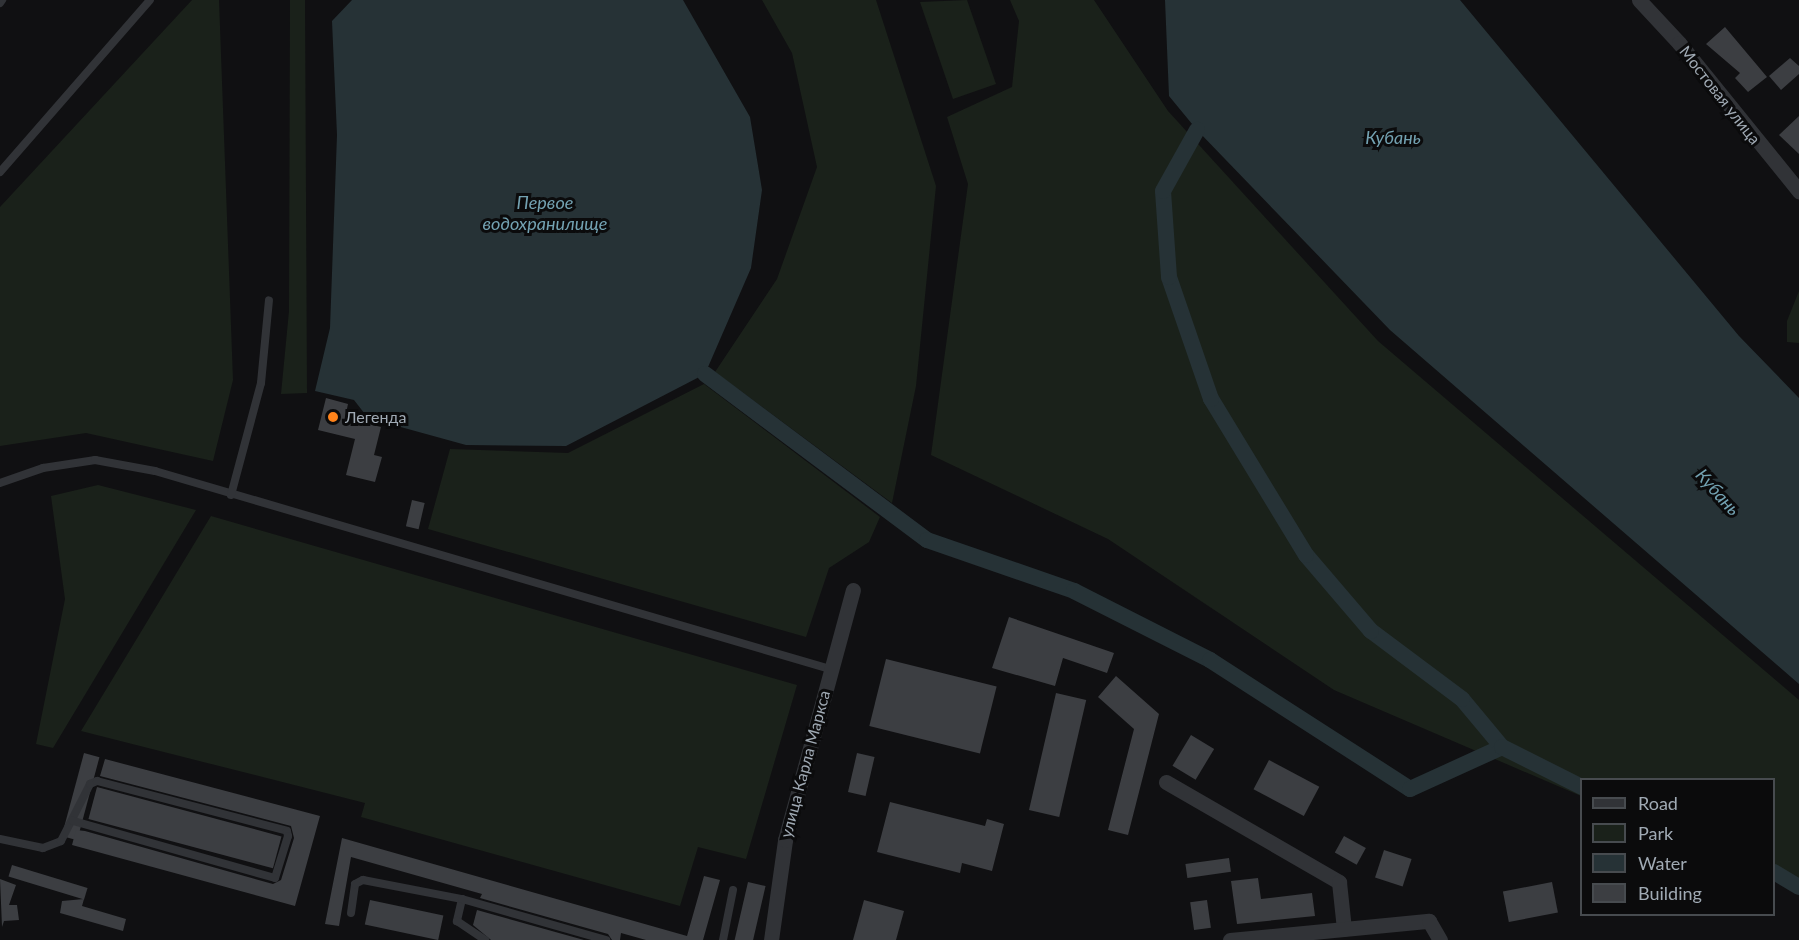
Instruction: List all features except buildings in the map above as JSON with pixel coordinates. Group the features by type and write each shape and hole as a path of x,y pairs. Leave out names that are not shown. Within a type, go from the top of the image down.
{"street":[{"name":"Мостовая улица","path":"1639,0 1679,43 1799,191"},
{"name":"улица Карла Маркса","path":"771,940 785,840 853,590"},
{"path":"1166,782 1339,882 1344,929"},
{"path":"1230,940 1429,921 1440,940"}],"lane":[{"path":"0,172 150,0"},
{"path":"231,495 261,383 269,300"},
{"path":"0,483 43,468 95,460 155,471 830,669"},
{"path":"0,839 43,848 61,841 90,784 97,781 287,831 288,836 275,878 73,821"},
{"path":"351,912 355,884 363,880 462,899 606,940"},
{"path":"723,940 733,890"},
{"path":"462,899 457,921 485,940"}],"green space":[{"path":"192,0 219,0 233,380 213,461 86,433 0,446 0,207"},
{"path":"290,0 305,0 307,393 281,394 289,311"},
{"path":"762,0 876,0 936,186 916,386 892,503 715,372 777,279 817,167 792,53"},
{"path":"967,0 996,84 953,99 920,2"},
{"path":"1010,0 1094,0 1168,111 1378,341 1799,700 1799,890 1775,879 1775,778 1580,778 1580,796 1334,690 1108,539 931,455 968,184 947,117 1012,87 1019,21"},
{"path":"1799,291 1799,343 1787,342 1787,321"},
{"path":"704,384 880,517 869,542 829,568 806,637 428,529 450,449 568,453"},
{"path":"98,485 196,510 53,748 36,744 65,599 51,496"},
{"path":"211,516 797,685 746,859 698,847 680,906 361,817 365,803 81,731"}],"water":[{"name":"Первое водохранилище","path":"352,0 683,0 750,117 762,190 751,268 705,374 566,446 466,445 368,418 354,400 315,391 330,328 337,135 332,21"},
{"name":"Кубань","path":"1165,0 1460,0 1739,336 1799,398 1799,684 1390,330 1197,130 1169,96"}],"waterway":[{"path":"705,374 927,540 1074,591 1210,660 1410,789 1502,747 1462,699 1371,631 1306,555 1211,399 1169,277 1163,191 1197,130"},
{"path":"1502,747 1580,786"},
{"path":"1775,873 1799,887"}],"place":[{"name":"Легенда","path":"333,417"}]}
